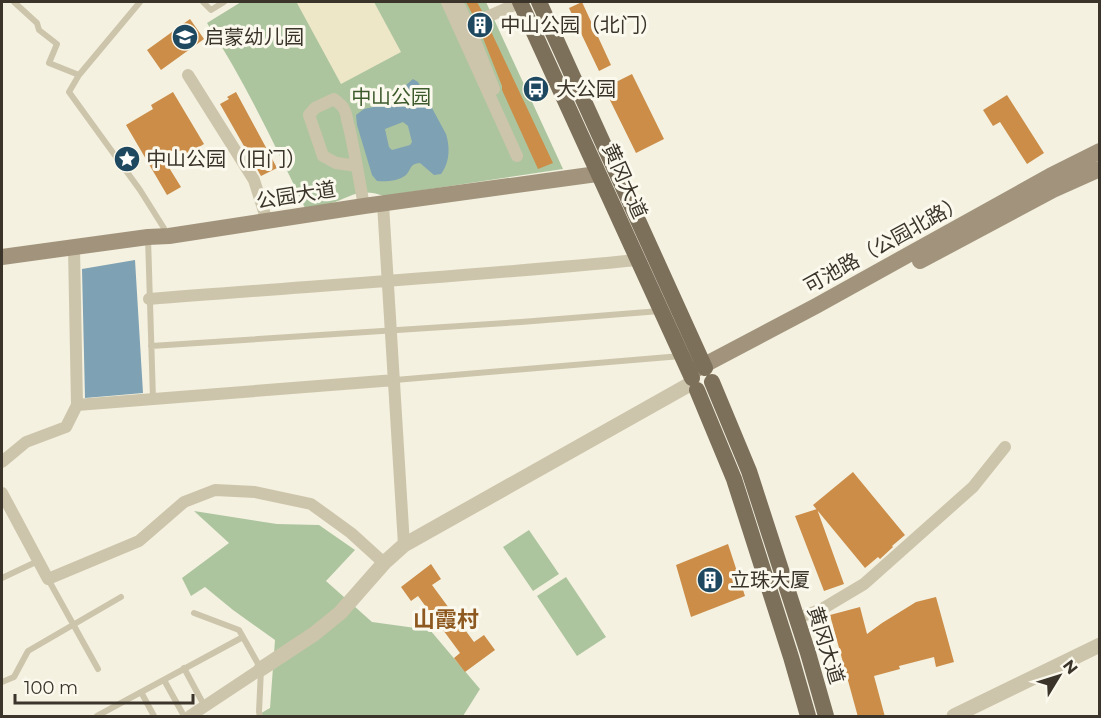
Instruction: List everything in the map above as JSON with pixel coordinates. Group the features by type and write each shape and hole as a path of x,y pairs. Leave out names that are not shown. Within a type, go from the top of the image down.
{"main road":[{"name":"黄冈大道","path":"521,2 734,479 808,717"},
{"name":"黄冈大道","path":"539,2 709,375 749,471 808,653 826,717"},
{"name":"可池路（公园北路）","path":"692,381 835,295 1050,176 1100,152"},
{"name":"可池路（公园北路）","path":"692,381 1053,190 1100,169"},
{"name":"公园大道","path":"2,257 169,236 363,206 597,174"}],"street":[{"path":"447,2 517,156"},
{"path":"457,2 483,57 494,88 494,107"},
{"path":"487,17 521,2"},
{"path":"188,75 254,180 267,221"},
{"path":"357,166 336,164 323,156 309,115 315,108 334,99 344,109 357,166 363,206"},
{"path":"383,204 404,546"},
{"path":"2,462 26,441 66,427 77,405 74,248"},
{"path":"149,299 520,272 637,260"},
{"path":"77,405 395,380"},
{"path":"190,717 314,634 340,613 384,563 404,546 692,381"},
{"path":"798,618 822,609 864,584 973,487 1005,447"},
{"path":"2,493 48,579 139,541 184,502 215,490 255,492 311,504 351,533 384,563"},
{"path":"954,717 1100,645"}],"lane":[{"path":"14,2 37,23 39,30 57,44 49,63 79,75"},
{"path":"140,2 79,75 69,92 140,190 169,236"},
{"path":"203,2 211,10 224,2"},
{"path":"148,237 153,399"},
{"path":"151,345 661,310"},
{"path":"395,380 681,356"},
{"path":"2,578 39,561"},
{"path":"48,579 98,669"},
{"path":"2,682 14,677 28,651 121,597"},
{"path":"194,613 240,630 261,669 258,712 260,717"},
{"path":"97,717 243,636"},
{"path":"184,669 205,707"},
{"path":"164,680 184,717"},
{"path":"141,692 153,717"}],"green space":[{"name":"中山公园","path":"241,2 486,2 563,169 384,196 368,192 361,193 329,204 305,208 247,91 207,23"},
{"path":"194,511 277,524 319,525 355,550 326,581 372,622 430,630 480,689 463,716 256,716 270,708 275,640 205,587 191,596 182,578 229,543"},
{"path":"529,530 559,574 533,591 503,547"},
{"path":"566,577 606,637 577,656 537,596"}],"shaded area":[{"path":"374,2 401,52 341,84 297,3"}],"water":[{"path":"413,79 418,82 446,134 448,159 441,174 434,175 420,163 412,166 400,179 377,181 372,175 356,115 364,109 383,105","holes":["403,122 408,126 412,142 410,145 392,150 389,147 385,129"]},
{"path":"135,260 143,393 85,398 82,269"}],"building":[{"path":"466,2 477,2 482,11 479,16 480,21 488,25 553,163 538,169"},
{"path":"582,2 611,65 599,71 569,8"},
{"path":"190,19 204,39 161,70 147,50"},
{"path":"632,74 664,139 636,153 604,88"},
{"path":"173,92 204,144 168,166 181,187 167,195 126,125 153,109 151,105"},
{"path":"236,92 277,168 261,176 220,104"},
{"path":"1007,95 1044,153 1027,164 1000,122 993,126 983,110"},
{"path":"853,472 905,535 880,559 878,557 865,568 813,505"},
{"path":"817,509 844,584 824,591 795,516"},
{"name":"立珠大厦","path":"728,544 745,596 691,617 676,565"},
{"path":"431,564 441,579 432,585 474,642 484,635 495,650 465,672 454,658 460,653 418,596 411,601 401,587"},
{"path":"936,597 954,662 936,667 934,657 899,666 900,669 874,676 885,717 858,717 830,615 860,607 867,634 916,602"}],"tunnel":[{"path":"469,26 487,17"}],"place":[{"name":"中山公园（北门）","path":"480,25"},
{"name":"启蒙幼儿园","path":"185,37"},
{"name":"大公园","path":"536,89"},
{"name":"中山公园（旧门）","path":"127,159"},
{"name":"立珠大厦","path":"710,580"}],"district":[{"name":"山霞村","path":"446,619"}]}
